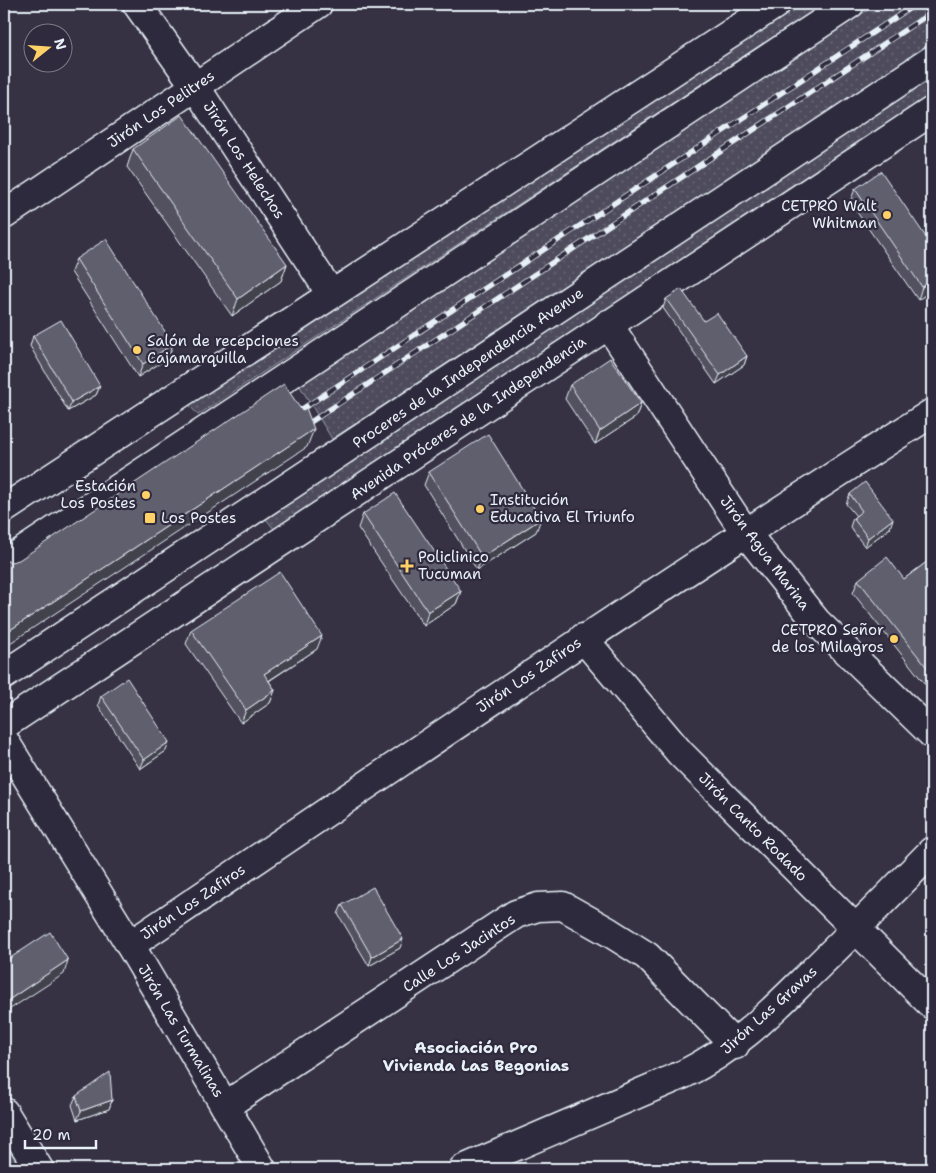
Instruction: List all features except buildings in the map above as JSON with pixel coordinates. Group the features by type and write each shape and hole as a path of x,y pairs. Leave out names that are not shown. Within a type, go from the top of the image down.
{"street":[{"name":"Jirón Los Helechos","path":"137,4 195,86 331,294"},
{"name":"Jirón Los Pelitres","path":"4,215 318,4"},
{"path":"4,509 776,4"},
{"path":"4,564 850,4"},
{"name":"Proceres de la Independencia Avenue","path":"4,675 932,60"},
{"name":"Avenida Próceres de la Independencia","path":"4,725 608,324 932,112"},
{"name":"Jirón Agua Marina","path":"608,324 745,532 816,621 932,734"},
{"name":"Jirón Los Zafiros","path":"130,945 583,638 932,413"},
{"name":"Jirón Canto Rodado","path":"583,638 680,753 932,1005"},
{"name":"Jirón Las Turmalinas","path":"4,740 130,945 262,1169"},
{"name":"Jirón Las Gravas","path":"463,1169 684,1074 735,1045 855,930 932,851"},
{"name":"Calle Los Jacintos","path":"225,1106 516,914 538,907 563,906 647,956 735,1045"},
{"path":"4,1112 39,1169"}],"shaded area":[{"path":"792,4 823,4 198,415 183,398"},
{"path":"877,4 932,4 932,46 332,439 298,383"},
{"path":"932,71 932,98 274,529 263,515"},
{"path":"4,1132 29,1169 4,1169"}],"railway":[{"path":"290,417 916,4"},
{"path":"300,429 932,12"}],"place":[{"name":"CETPRO Walt Whitman","path":"887,215"},
{"name":"Salón de recepciones Cajamarquilla","path":"137,350"},
{"name":"Estación Los Postes","path":"146,495"},
{"name":"Institución Educativa El Triunfo","path":"480,509"},
{"name":"Los Postes","path":"150,518"},
{"name":"Policlinico Tucuman","path":"407,566"},
{"name":"CETPRO Señor de los Milagros","path":"894,639"}],"district":[{"name":"Asociación Pro Vivienda Las Begonias","path":"476,1056"}]}
